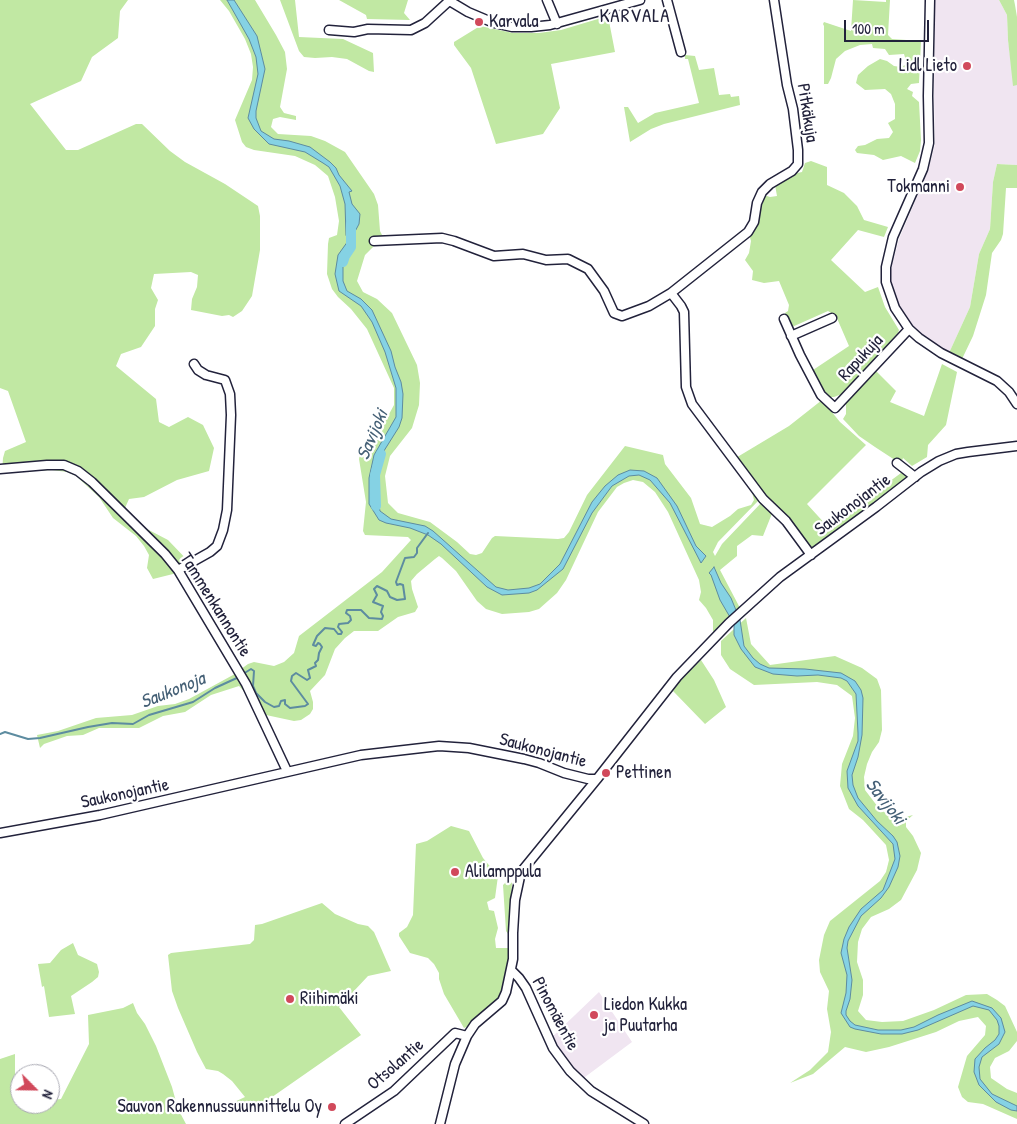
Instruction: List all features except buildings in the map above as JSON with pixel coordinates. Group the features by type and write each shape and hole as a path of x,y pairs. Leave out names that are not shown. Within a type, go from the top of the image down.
{"street":[{"path":"329,30 354,32 368,30 411,30 425,23 449,0 480,18 503,25 532,27 557,24 640,0"},
{"path":"547,0 557,24"},
{"path":"667,0 681,52"},
{"name":"Pitkäkuja","path":"374,241 442,238 454,240 494,256 523,254 546,260 568,259 588,269 604,291 614,313 622,316 649,306 671,294 748,232 754,222 757,202 762,192 770,184 792,171 798,164 793,109 787,85 774,0"},
{"path":"930,0 928,155 893,237 886,267 886,282 895,308 909,329 938,351 996,381 1009,392 1017,404"},
{"path":"671,294 684,312 686,386 692,404 763,499 786,521 810,555"},
{"path":"784,319 791,336 832,318"},
{"name":"Rapukuja","path":"791,336 821,395 835,408 909,329"},
{"path":"178,570 217,546 224,530 227,510 232,415 230,394 225,380 206,375 198,370 194,364"},
{"name":"Saukonojantie","path":"0,833 100,815 361,755 439,746 469,748 524,759 564,773 588,779 597,779 677,678 729,623 780,577 914,477 939,461 956,454 1017,446"},
{"path":"897,463 914,477"},
{"name":"Tammenkannontie","path":"0,469 64,465 78,471 140,529 178,570 241,676 287,771"},
{"path":"440,1124 455,1064 467,1036 475,1024 502,1001 506,992 512,971 515,900 521,872 597,779"},
{"name":"Pinomäentie","path":"512,971 526,988 553,1048 570,1071 592,1092 644,1124"},
{"name":"Otsolantie","path":"345,1124 394,1091 455,1033 467,1036"}],"shaded area":[{"path":"935,0 999,0 1007,15 1013,78 1017,84 1017,165 997,164 993,182 990,229 979,254 970,307 949,353 921,335 913,327 898,306 891,281 891,269 899,239 928,171 935,144"},
{"name":"Liedon Kukka ja Puutarha","path":"599,992 632,1042 581,1080 557,1049 551,1038"}],"green space":[{"path":"0,0 128,0 120,11 118,38 92,57 81,81 30,104 66,150 78,150 136,124 142,124 170,151 185,162 225,184 258,206 260,216 260,250 252,296 242,311 233,317 191,310 198,275 191,272 154,274 151,288 158,300 155,309 155,326 141,347 121,354 116,366 156,399 159,422 169,427 188,417 203,425 214,448 209,471 177,480 144,497 129,499 125,508 145,528 168,540 192,565 177,573 153,579 147,568 149,555 144,546 136,536 113,518 99,497 76,476 67,472 52,470 2,473 5,451 26,442 8,391 0,388"},
{"path":"220,0 255,0 285,52 287,69 280,107 284,113 296,116 296,120 280,117 273,119 271,127 278,134 311,136 345,152 374,194 378,205 382,235 392,238 393,243 375,245 365,255 357,281 363,292 377,299 392,313 417,365 420,383 419,405 412,428 390,456 385,476 388,503 398,513 430,522 470,554 476,555 482,553 495,536 564,538 569,532 587,495 625,446 663,455 665,464 691,498 700,524 712,527 738,509 751,505 754,500 753,490 760,499 718,542 713,552 715,556 722,544 762,502 773,511 763,536 752,535 737,546 737,556 720,570 740,608 713,632 713,620 699,600 701,592 699,580 668,512 655,492 643,482 633,480 617,487 598,512 566,580 557,593 539,609 529,612 502,614 486,609 477,601 456,571 439,556 411,581 418,607 415,612 398,617 378,631 354,631 335,649 325,675 310,691 313,709 310,714 301,720 294,721 266,715 239,686 211,695 185,712 163,716 139,728 99,728 83,735 67,736 44,744 40,748 37,735 58,731 96,718 132,715 158,706 175,704 189,699 233,675 248,664 254,662 274,666 284,662 294,653 299,636 382,572 411,540 408,537 365,535 363,531 366,502 359,459 361,449 388,416 394,405 394,388 367,329 332,289 327,274 329,238 337,235 339,221 335,197 328,176 315,165 295,156 254,150 246,147 242,142 235,120 252,80 251,54 229,11"},
{"path":"280,0 295,0 299,37 343,39 373,53 374,72 347,59 304,57 299,51"},
{"path":"339,0 408,0 404,13 410,20 367,19 366,15"},
{"path":"853,0 886,2 886,0 890,0 888,35 892,39 921,41 919,83 911,84 907,89 913,92 912,96 919,102 921,140 920,151 915,163 901,156 883,160 874,155 857,153 855,150 858,146 877,139 889,138 893,132 888,123 895,119 895,104 891,94 885,89 865,90 856,83 858,75 880,59 894,66 901,67 907,64 904,54 889,55 885,49 873,48 872,44 860,45 845,51 836,59 831,78 828,84 824,84 823,24 824,22 851,31"},
{"path":"999,0 1014,0 1017,17 1017,85 1013,86 1007,15"},
{"path":"608,16 615,52 551,64 560,108 543,134 496,144 471,68 454,45 454,42 480,26 513,33 539,33 561,30"},
{"path":"685,55 695,56 699,70 714,68 719,95 730,94 731,97 739,96 740,105 664,124 651,129 630,142 624,107 628,107 638,123 655,113 699,103 688,59 685,59"},
{"path":"811,161 827,167 827,185 844,193 857,206 864,220 888,227 884,237 858,230 831,260 865,292 878,287 885,307 899,330 842,394 834,397 829,397 825,393 813,370 849,346 836,316 828,311 792,327 785,313 788,311 789,305 779,281 764,283 752,280 753,271 745,260 749,253 751,241 749,234 764,195 770,197 777,196 775,185 793,174 802,172 805,163"},
{"path":"997,164 1017,165 1017,188 1006,188 1003,234 992,253 986,295 973,336 962,359 949,353 970,307 979,254 990,229 993,182"},
{"path":"942,364 957,372 946,425 928,445 927,457 912,466 903,458 901,464 875,447 859,436 843,419 846,414 846,402 875,370 896,391 890,402 924,416"},
{"path":"822,400 840,422 866,445 807,504 828,527 901,473 907,475 907,478 906,481 810,551 734,459 789,426"},
{"path":"746,618 751,644 770,665 835,656 862,668 877,679 881,690 882,730 879,742 867,764 864,777 865,790 878,807 891,817 902,818 913,815 906,821 906,827 913,836 921,853 917,870 901,900 889,909 871,917 862,929 858,942 857,962 863,980 863,995 858,1011 866,1020 882,1022 903,1021 934,1010 966,995 987,994 997,1000 1005,1006 1017,1032 1017,1041 1009,1051 995,1058 990,1067 991,1078 1007,1089 1017,1093 1017,1119 983,1104 968,1102 962,1097 958,1087 967,1056 985,1035 986,1026 978,1017 959,1021 936,1032 889,1047 866,1052 845,1047 813,1074 790,1083 810,1070 828,1052 831,1032 827,1009 829,991 820,972 819,960 824,935 830,921 880,881 886,872 889,860 886,845 863,820 849,809 840,786 842,764 853,736 855,718 852,696 837,685 817,682 754,685 730,669 721,655 721,641"},
{"path":"701,660 714,680 726,707 705,724 673,691 682,678"},
{"path":"451,826 469,831 483,858 498,876 495,898 487,902 489,910 494,911 498,928 495,939 496,948 508,948 509,959 508,975 503,992 471,1025 464,1028 444,994 439,973 434,964 428,958 410,953 399,936 399,933 407,927 413,915 416,844 427,841"},
{"path":"508,880 512,883 509,935 506,931 503,885"},
{"path":"322,903 335,914 358,924 368,926 374,932 391,971 368,976 339,1007 361,1035 252,1111 245,1102 232,1106 230,1104 245,1097 232,1081 223,1074 206,1069 172,991 168,955 171,953 250,944 254,940 255,925"},
{"path":"73,943 78,955 97,964 98,977 71,996 75,1014 49,1017 38,964 50,963 61,950"},
{"path":"133,1003 145,1024 156,1046 172,1087 178,1109 186,1124 0,1124 0,1059 15,1054 15,1064 10,1064 10,1114 60,1114 60,1099 89,1044 88,1015 123,1008"}],"water":[{"path":"227,0 234,0 257,36 265,69 256,111 256,118 261,131 274,139 310,147 330,162 352,191 349,192 352,204 360,214 359,224 351,239 343,264 343,281 347,291 361,299 372,310 391,351 403,394 402,418 399,427 382,454 376,468 376,492 380,511 391,519 425,526 433,531 496,587 508,590 529,588 540,584 560,564 592,502 605,486 618,475 630,470 644,471 657,478 677,506 696,546 706,556 701,563 670,503 650,480 639,475 629,476 612,486 592,513 563,569 537,590 529,593 502,595 487,587 441,544 428,535 379,520 369,504 369,478 374,455 396,417 396,388 385,352 372,322 361,306 339,291 335,274 338,255 348,241 346,235 345,204 340,186 329,167 323,163 305,152 269,144 254,129 248,118 258,74 256,57 249,39"},
{"path":"714,567 721,583 731,598 740,620 744,646 760,664 769,668 841,673 855,681 861,690 863,698 862,735 852,775 853,785 858,798 897,842 900,856 898,867 889,887 881,898 861,916 848,941 847,948 852,980 846,1015 855,1025 878,1030 901,1030 914,1027 972,1001 992,1008 1001,1018 1005,1032 999,1044 982,1057 979,1067 980,1079 992,1094 1017,1106 1017,1111 996,1102 979,1085 974,1072 975,1059 999,1034 997,1020 989,1010 973,1006 918,1030 902,1034 881,1034 855,1029 850,1027 841,1013 846,993 847,975 841,953 844,939 849,927 861,909 883,890 895,859 893,844 858,806 848,788 847,771 858,741 856,694 847,681 841,678 818,675 773,674 755,667 741,649 734,635 734,624 720,600 709,573"}],"waterway":[{"name":"Savijoki","path":"343,262 351,247 351,224"},
{"name":"Savijoki","path":"376,506 375,475 381,454"},
{"name":"Saukonoja","path":"243,674 251,669 254,671 253,686 256,693 265,702 274,707 279,706 281,701 285,700 285,704 290,708 308,704 291,681 292,676 296,673 307,680 310,678 308,670 316,666 315,663 318,660 322,647 318,643 316,646 313,645 317,636 325,628 334,629 338,634 341,634 342,632 338,627 339,624 348,623 351,620 350,616 346,613 347,610 361,610 369,618 382,619 381,612 383,606 373,602 377,595 374,589 377,586 387,591 390,597 397,600 405,599 403,585 397,585 396,582 405,558 414,557 417,553 417,548 428,533"},
{"name":"Saukonoja","path":"0,734 5,732 28,739 112,723 133,724 149,715 193,702 215,688 239,677"}],"place":[{"name":"Karvala","path":"479,22"},
{"name":"Lidl Lieto","path":"967,66"},
{"name":"Tokmanni","path":"960,187"},
{"name":"Pettinen","path":"606,773"},
{"name":"Alilamppula","path":"455,872"},
{"name":"Riihimäki","path":"290,999"},
{"name":"Liedon Kukka ja Puutarha","path":"594,1015"},
{"name":"Sauvon Rakennussuunnittelu Oy","path":"332,1107"}],"district":[{"name":"KARVALA","path":"635,17"}]}
